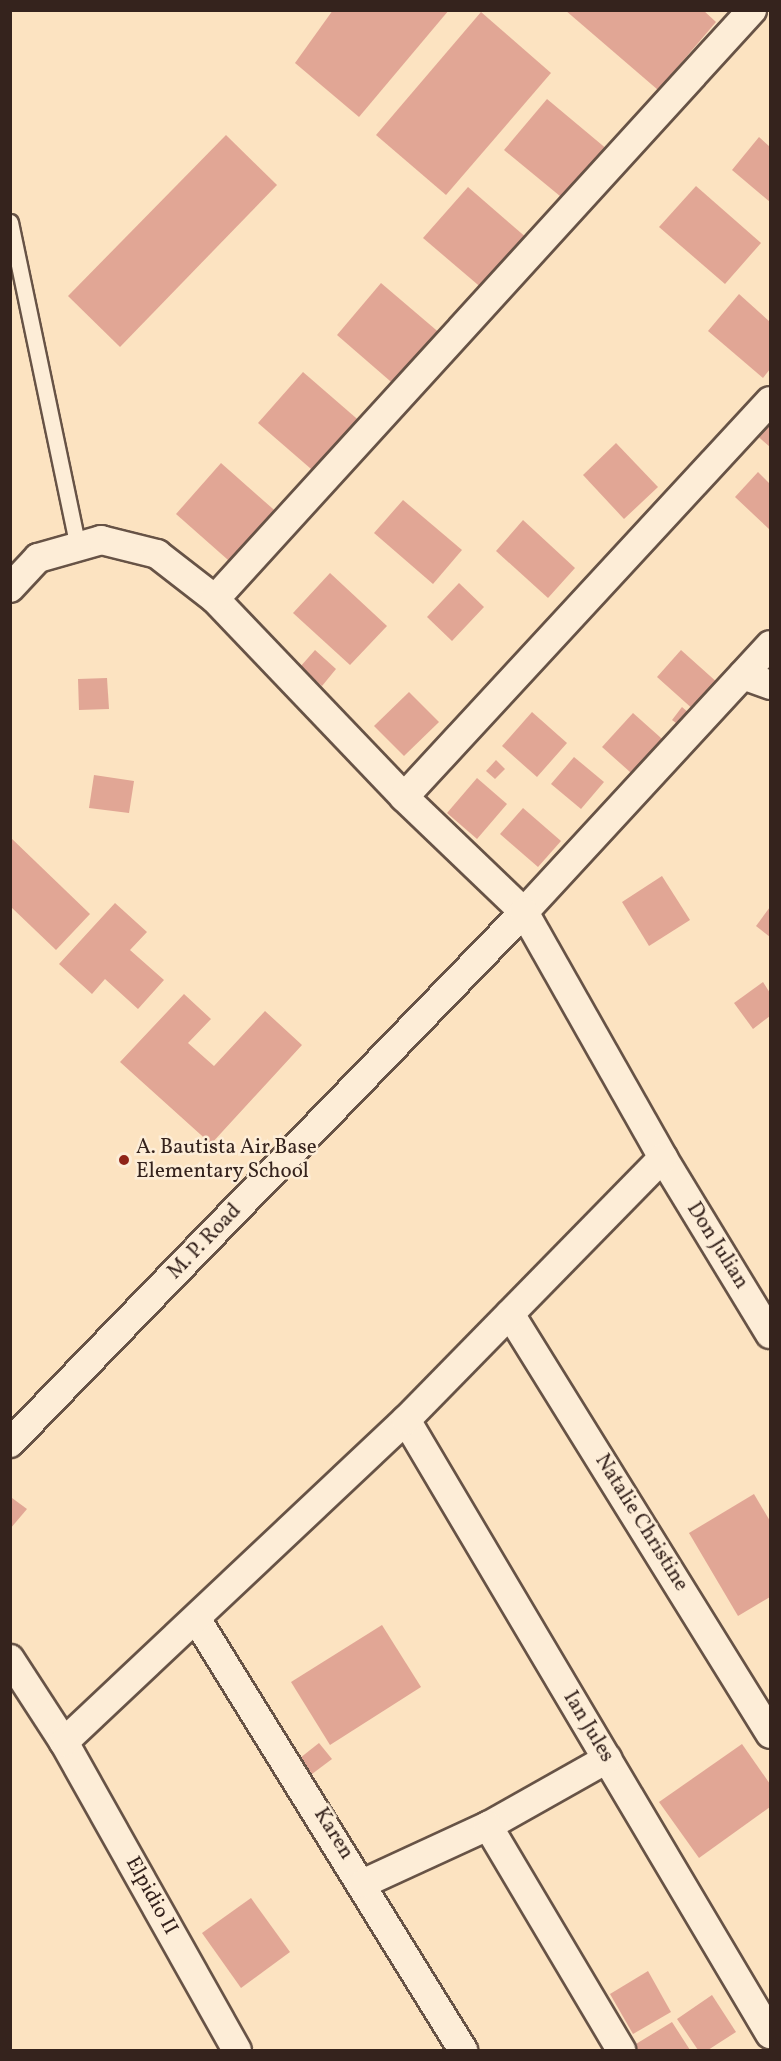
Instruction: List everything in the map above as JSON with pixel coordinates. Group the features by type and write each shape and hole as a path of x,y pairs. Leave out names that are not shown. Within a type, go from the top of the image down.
{"street":[{"path":"215,599 752,10"},
{"path":"763,10 771,18"},
{"path":"404,797 771,401"},
{"name":"Don Julian","path":"10,588 38,558 101,540 157,554 215,599 404,797 524,912 663,1158 771,1334"},
{"name":"M. P. Road","path":"10,1443 524,912 771,645"},
{"path":"743,675 771,685"},
{"path":"64,1742 197,1620 406,1420 663,1158"},
{"name":"Natalie Christine","path":"510,1314 771,1734"},
{"name":"Ian Jules","path":"406,1420 771,2034"},
{"name":"Karen","path":"197,1620 364,1883 463,2050"},
{"name":"Elpidio II","path":"10,1659 64,1742 237,2050"},
{"path":"364,1883 488,1826 608,1760"},
{"path":"488,1826 621,2050"}],"lane":[{"path":"10,222 78,547"}],"building":[{"path":"333,10 449,10 359,117 295,63"},
{"path":"565,10 703,10 716,22 658,90"},
{"path":"481,12 551,73 446,195 376,135"},
{"path":"547,99 608,150 566,201 504,150"},
{"path":"226,135 277,185 120,347 68,296"},
{"path":"759,137 770,147 770,202 732,170"},
{"path":"696,186 761,243 725,284 659,227"},
{"path":"468,187 528,239 484,290 423,238"},
{"path":"381,283 442,335 397,387 337,335"},
{"path":"739,294 770,322 770,369 763,378 708,331"},
{"path":"303,372 363,424 318,475 258,423"},
{"path":"770,411 770,447 753,432"},
{"path":"616,443 658,487 624,519 583,475"},
{"path":"221,463 281,516 236,567 176,514"},
{"path":"758,472 770,484 770,530 735,497"},
{"path":"403,500 462,550 433,584 374,533"},
{"path":"523,520 575,568 548,598 496,551"},
{"path":"330,573 387,626 350,665 293,613"},
{"path":"459,583 484,607 452,641 427,617"},
{"path":"315,650 336,669 322,686 300,667"},
{"path":"681,650 719,684 695,711 657,677"},
{"path":"107,678 109,709 79,710 78,679"},
{"path":"409,692 439,722 404,756 374,726"},
{"path":"682,707 696,719 687,731 672,720"},
{"path":"532,712 567,743 537,777 502,746"},
{"path":"633,713 670,746 639,780 602,747"},
{"path":"574,757 604,782 581,809 551,784"},
{"path":"496,760 505,769 495,779 486,771"},
{"path":"94,775 134,781 129,813 89,808"},
{"path":"477,778 507,804 477,839 447,813"},
{"path":"523,808 561,841 538,867 500,834"},
{"path":"10,837 90,914 56,950 10,906"},
{"path":"662,876 690,920 649,946 622,902"},
{"path":"115,903 147,932 130,950 164,980 138,1009 105,979 92,994 59,964"},
{"path":"770,907 770,937 756,926"},
{"path":"763,982 770,993 770,1016 753,1029 734,1003"},
{"path":"184,994 211,1019 188,1043 214,1066 265,1011 302,1045 211,1144 120,1062"},
{"path":"754,1494 770,1521 770,1597 738,1616 689,1533"},
{"path":"12,1498 27,1509 10,1529 10,1500"},
{"path":"382,1625 421,1687 330,1745 291,1682"},
{"path":"319,1743 332,1759 312,1774 300,1758"},
{"path":"742,1744 770,1784 770,1807 699,1858 659,1802"},
{"path":"251,1898 290,1952 241,1988 202,1933"},
{"path":"648,1971 671,2012 633,2034 610,1994"},
{"path":"712,1995 736,2032 708,2050 698,2050 677,2019"},
{"path":"672,2022 690,2050 633,2050 631,2047"}],"place":[{"name":"A. Bautista Air Base Elementary School","path":"124,1160"}]}
